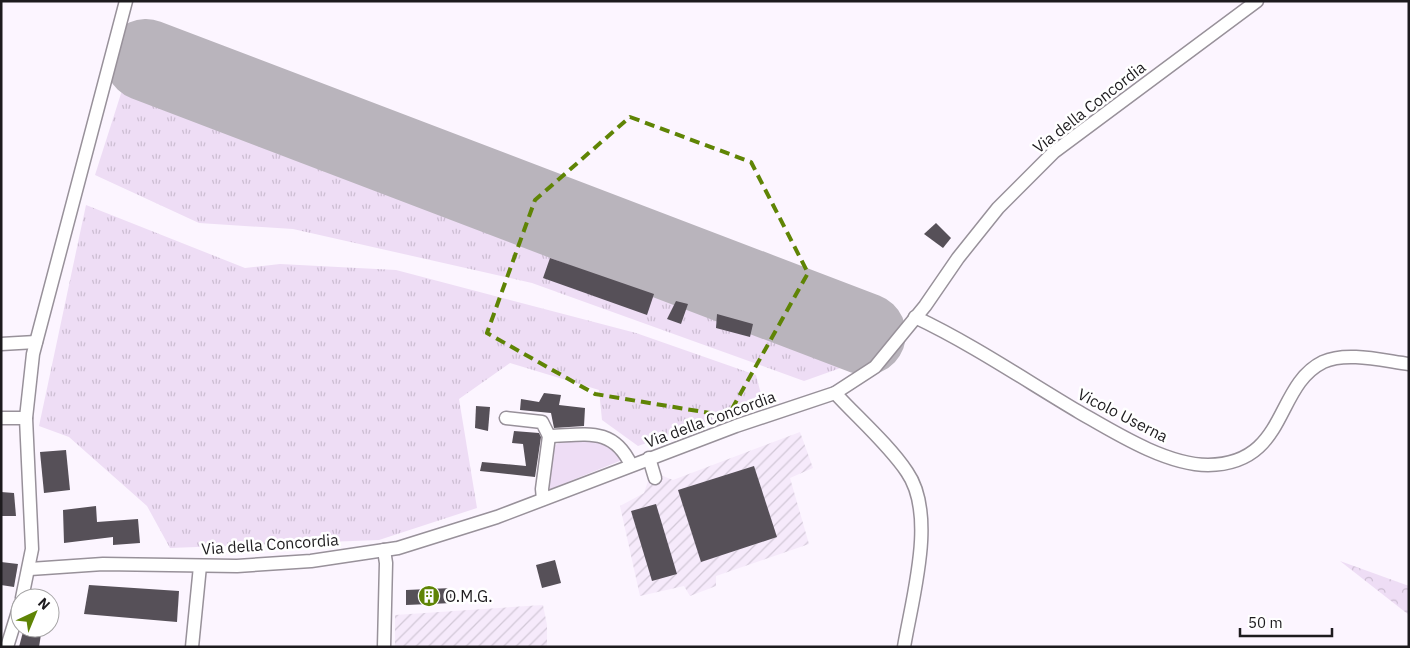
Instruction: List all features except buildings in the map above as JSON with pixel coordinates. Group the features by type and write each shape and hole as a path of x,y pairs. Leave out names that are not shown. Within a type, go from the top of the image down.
{"street":[{"path":"25,588 30,569 32,549 26,418 36,342 126,1"},
{"name":"Via della Concordia","path":"30,569 103,564 200,566 312,561 398,548 497,517 649,458 835,393 875,368 998,208 1054,152 1257,1"},
{"name":"Vicolo Userna","path":"915,317 953,335 1052,396 1136,444 1178,459 1207,465 1230,462 1246,456 1257,448 1272,434 1298,383 1323,362 1352,358 1409,364"},
{"path":"1,344 36,342"},
{"path":"835,393 908,472 916,492 920,512 921,542 904,647"},
{"path":"1,418 26,418"},
{"path":"506,418 542,422 549,436 542,488 543,499"},
{"path":"549,436 600,435 613,441 624,451 631,465"},
{"path":"649,458 655,478"},
{"path":"384,550 386,585 384,647"},
{"path":"192,647 200,566"}],"highlighted area":[{"path":"630,117 751,162 808,273 728,416 595,394 487,333 535,200"}],"shaded area":[{"path":"800,432 813,468 790,478 809,544 716,576 716,586 690,596 684,586 640,596 620,506 644,493 648,481 663,476 673,480"},
{"path":"543,605 547,625 547,647 395,647 395,615"}],"green space":[{"path":"140,34 893,319 866,359 804,381 532,283 293,229 199,223 95,175"},
{"path":"86,205 245,268 280,264 396,270 636,333 756,375 763,402 638,446 602,420 599,390 510,363 459,399 477,508 379,540 170,548 147,506 69,437 39,426"},
{"path":"599,438 610,445 622,460 548,490 552,448 561,442"},
{"path":"1340,561 1409,586 1409,615"}],"runway":[{"path":"146,60 865,334"}],"place":[{"name":"O.M.G.","path":"429,596"}]}
